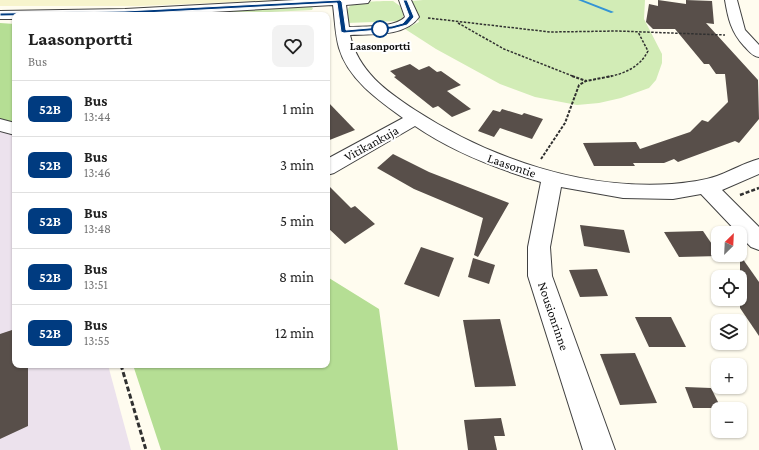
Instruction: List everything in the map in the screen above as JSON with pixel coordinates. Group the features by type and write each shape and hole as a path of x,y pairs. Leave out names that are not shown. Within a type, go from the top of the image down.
{"street":[{"path":"145,12 364,0"},
{"path":"344,32 392,28 405,24 412,17 405,0"},
{"path":"731,0 735,23 740,34 759,52"},
{"name":"Laasontie","path":"340,2 347,50 352,62 362,75 414,119 470,150 502,163 543,176 601,188 630,192 669,192 707,187 739,177 759,166"},
{"path":"0,15 12,15"},
{"name":"Vitikankuja","path":"330,166 414,119"},
{"path":"0,125 12,128"},
{"name":"Nousionrinne","path":"543,176 539,247 540,276 599,450"},
{"path":"707,187 759,241"}],"path":[{"path":"424,18 550,32 638,31 721,36 740,34"},
{"path":"458,22 474,34 521,57 586,81"},
{"path":"543,176 565,123 578,85 586,81 618,75 644,59 648,50 638,31"},
{"path":"122,368 146,450"}],"shaded area":[{"path":"0,0 276,0 139,6 0,6"},
{"path":"0,129 12,134 12,368 109,368 131,450 0,450"}],"green space":[{"path":"645,0 644,19 662,54 662,63 656,80 649,88 621,98 599,103 577,105 535,97 500,84 436,49 405,29 419,22 412,1"},
{"path":"393,1 400,6 404,15 400,21 347,23 347,10 352,5 370,2"},
{"path":"310,6 313,8 312,10 270,12 201,12"},
{"path":"0,23 12,24 12,123 0,119"},
{"path":"330,279 379,309 398,450 161,450 134,368 330,368"}],"building":[{"path":"658,0 686,4 686,0 712,1 714,24 706,23 758,80 759,119 739,143 735,141 678,162 674,159 664,163 633,163 635,166 594,166 583,143 636,142 640,149 690,132 702,120 708,122 728,102 725,74 716,74 709,64 704,64 675,29 653,29 646,22 649,4 658,6"},
{"path":"410,64 419,70 429,66 437,72 441,71 461,85 447,91 471,109 452,117 438,106 433,108 394,77 396,76 390,71"},
{"path":"330,104 355,130 330,140"},
{"path":"502,109 522,115 524,113 543,119 532,139 500,128 494,137 478,131 493,110 500,112"},
{"path":"393,154 429,172 509,203 478,257 474,255 483,218 414,189 377,168"},
{"path":"330,187 351,208 355,206 375,224 345,244 330,230"},
{"path":"580,225 624,230 630,253 584,246"},
{"path":"703,231 711,243 711,256 679,257 664,232"},
{"path":"421,247 454,258 439,297 404,284"},
{"path":"473,258 495,265 489,284 468,277"},
{"path":"740,262 745,262 759,282 759,336 747,318 747,314 744,314 740,308 740,306 747,306 747,270 740,270"},
{"path":"597,269 608,296 580,297 569,270"},
{"path":"635,317 671,317 686,347 649,347"},
{"path":"500,319 516,386 475,387 463,320"},
{"path":"12,330 12,368 28,368 28,426 0,439 0,334"},
{"path":"635,353 657,403 620,405 600,354"},
{"path":"685,387 711,388 711,394 714,394 718,402 711,402 711,408 693,408"},
{"path":"501,418 505,436 494,436 497,450 468,450 464,420"}],"waterway":[{"path":"580,0 612,12"}],"bus line":[{"name":"52B","path":"144,12 340,2 344,32 392,28 405,24 412,17 405,0"},
{"name":"52B","path":"0,15 12,15"}],"place":[{"name":"Laasonportti","path":"380,29"}]}
